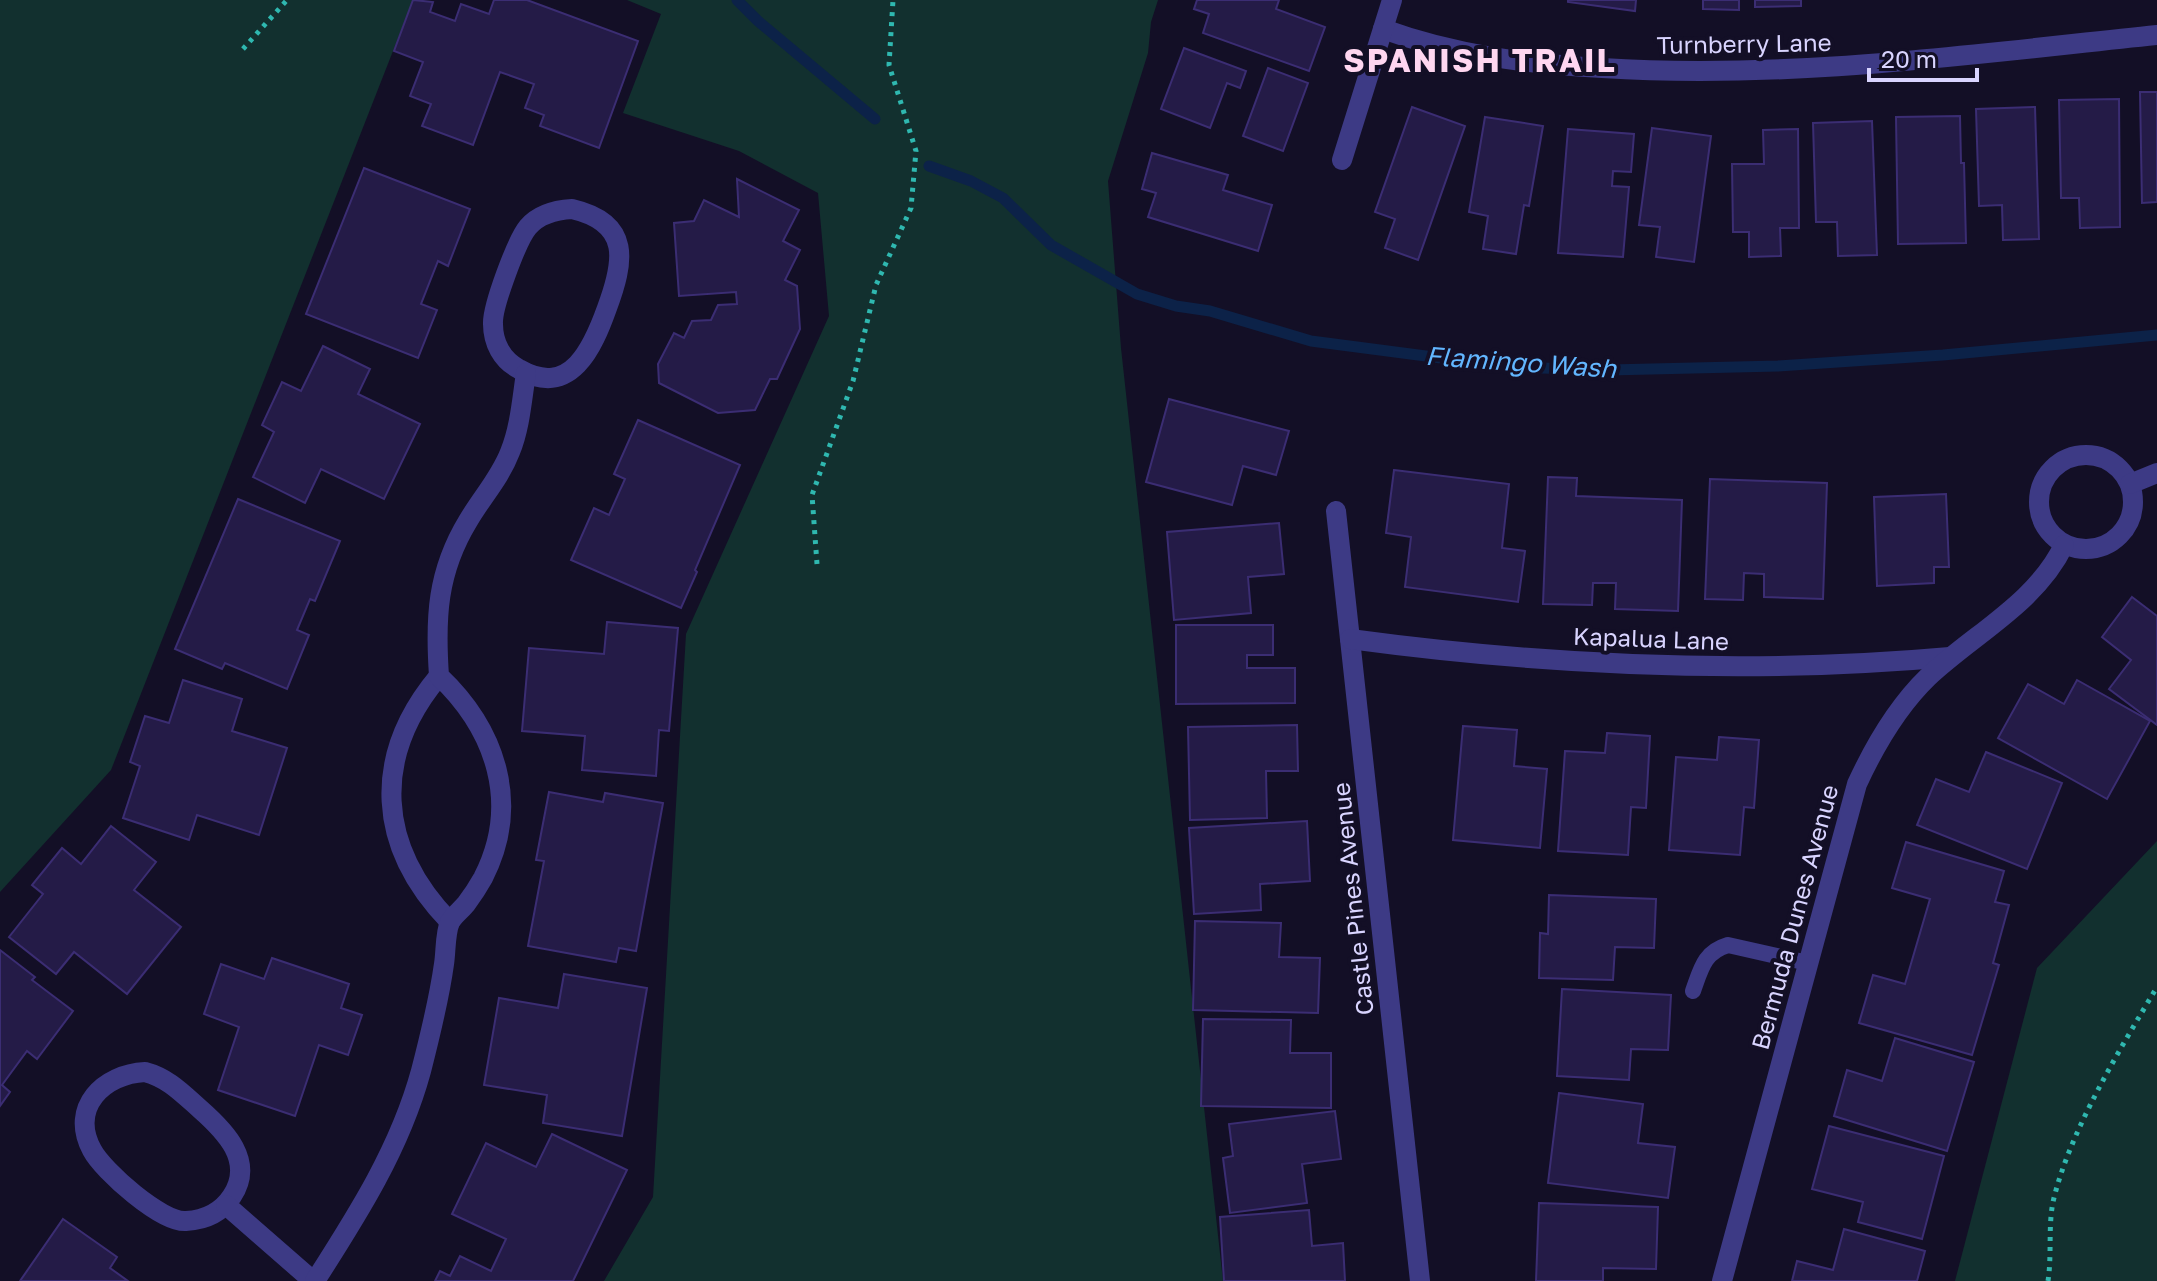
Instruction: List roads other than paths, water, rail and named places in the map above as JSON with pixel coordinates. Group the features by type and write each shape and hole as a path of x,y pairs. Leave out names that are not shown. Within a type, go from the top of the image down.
{"street":[{"path":"1342,160 1392,0"},
{"name":"Turnberry Lane","path":"1383,29 1433,46 1491,58 1566,66 1710,72 1846,66 2157,35"},
{"path":"572,209 588,213 602,221 613,233 621,265 595,344 580,363 558,376 542,377 526,373 512,365 500,352 492,321 519,242 527,228 555,210 572,209"},
{"path":"450,922 430,901 407,864 394,823 391,797 393,770 404,732 421,697 439,676 437,608 448,561 511,451 526,373"},
{"path":"2093,455 2108,460 2121,470 2130,484 2134,500 2132,517 2124,531 2112,542 2097,549 2080,550 2064,545 2051,534 2043,521 2039,504 2041,488 2048,473 2060,462 2076,456 2093,455"},
{"path":"2130,484 2157,473"},
{"name":"Castle Pines Avenue","path":"1336,511 1420,1281"},
{"name":"Bermuda Dunes Avenue","path":"1722,1281 1857,784 1870,756 1905,702 1950,657 2035,590 2053,567 2064,545"},
{"name":"Kapalua Lane","path":"1350,639 1511,658 1684,667 1807,666 1950,657"},
{"path":"226,1205 314,1281 367,1199 407,1112 438,1000 450,922 469,901 483,878 500,825 501,798 489,742 459,695 439,676"},
{"path":"145,1072 161,1076 223,1130 233,1143 239,1159 240,1175 226,1205 196,1221 180,1222 164,1217 102,1163 86,1135 85,1118 99,1088 113,1078 129,1073 145,1072"}],"lane":[{"path":"1693,991 1704,961 1710,954 1728,945 1808,963"}],"waterway":[{"name":"Flamingo Wash","path":"737,0 875,119"},
{"name":"Flamingo Wash","path":"929,166 971,181 1003,198 1051,245 1137,294 1176,306 1210,311 1311,341 1510,367 1609,370 1778,366 1943,355 2157,335"}],"district":[{"name":"SPANISH TRAIL","path":"1480,60"}]}
